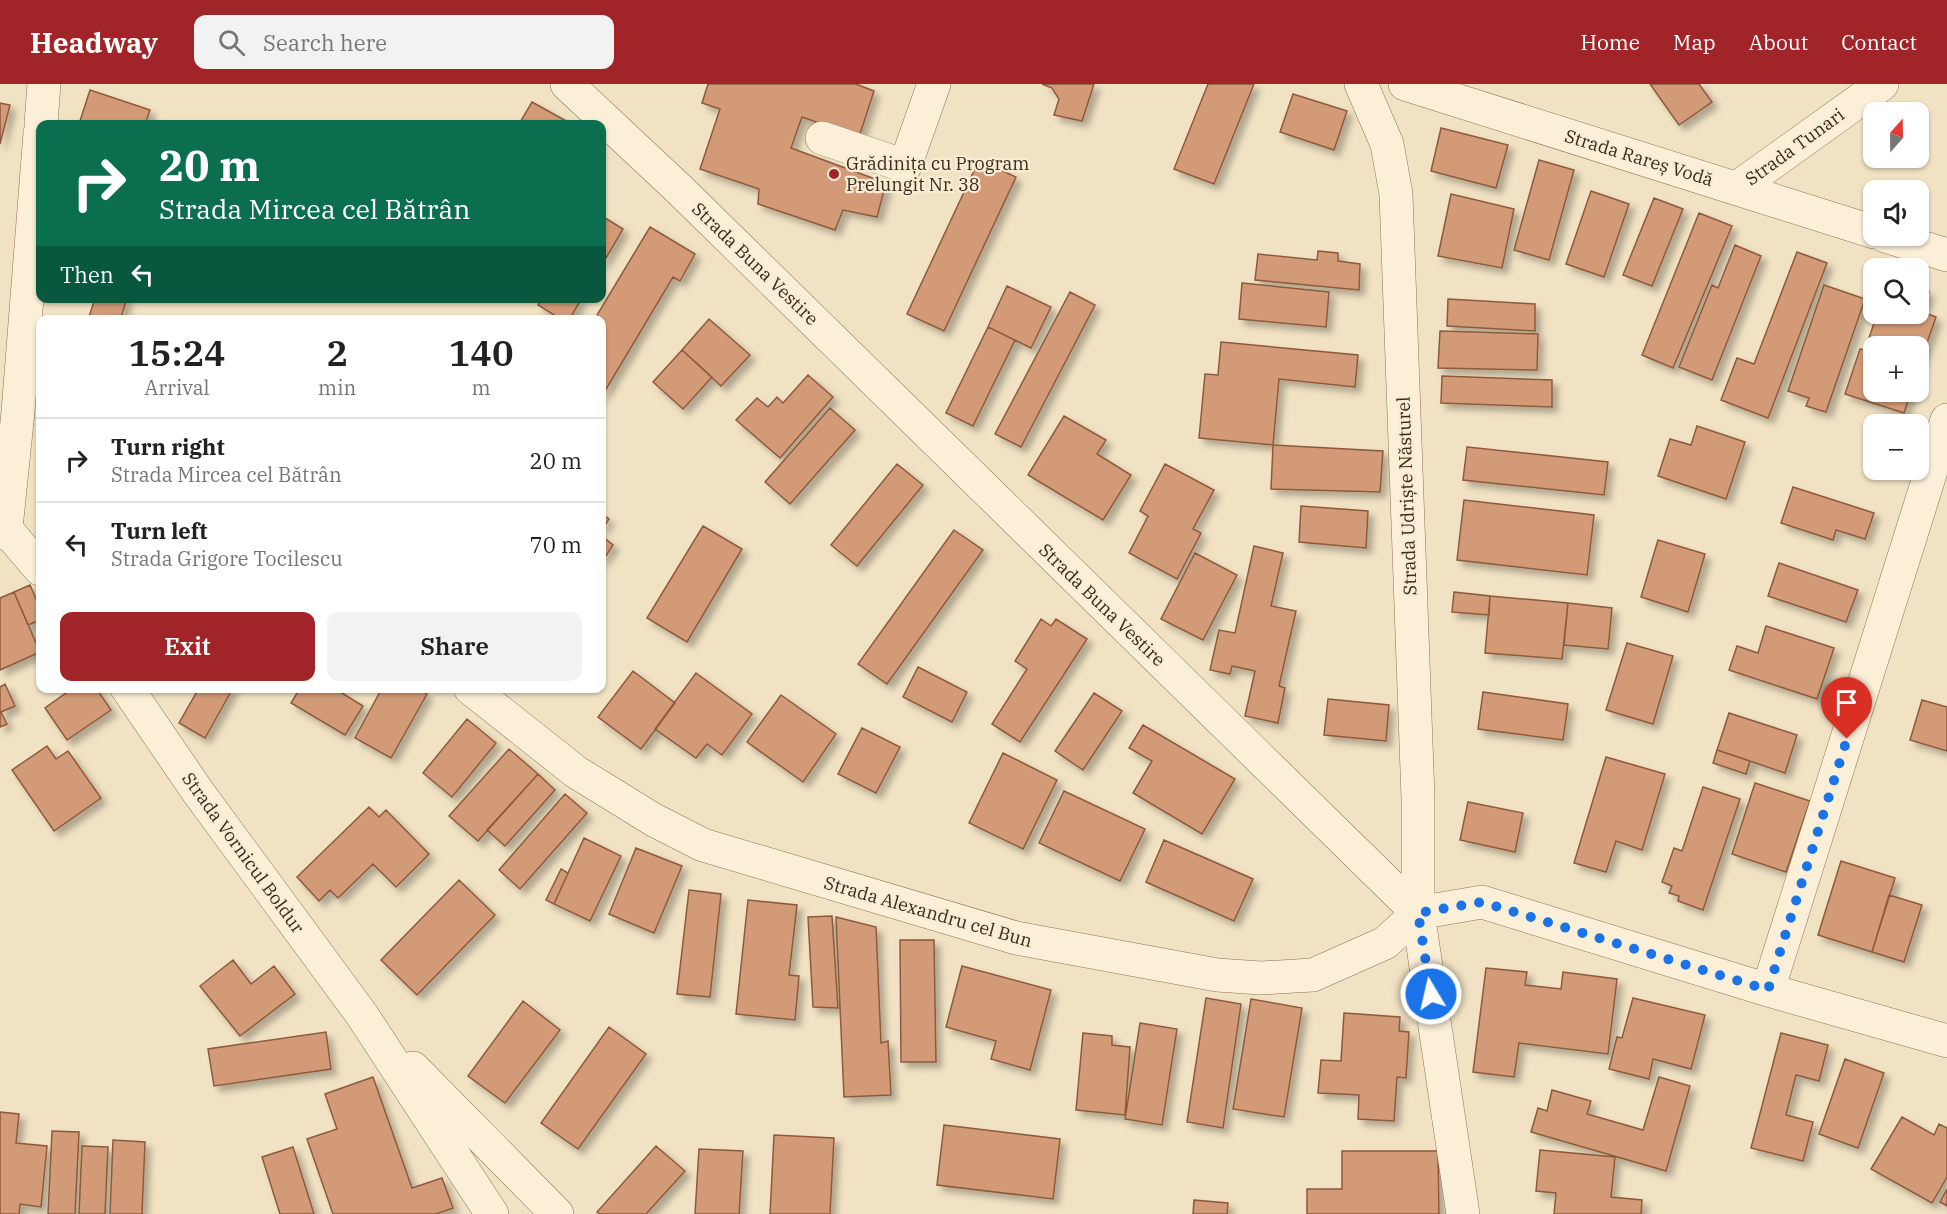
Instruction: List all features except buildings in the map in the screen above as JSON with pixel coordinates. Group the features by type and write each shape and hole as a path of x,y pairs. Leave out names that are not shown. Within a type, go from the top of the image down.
{"street":[{"path":"41,120 44,84"},
{"name":"Strada Buna Vestire","path":"567,84 605,120"},
{"path":"822,138 905,166 934,84"},
{"name":"Strada Udriște Năsturel","path":"1361,84 1387,144 1396,194 1418,798 1418,913"},
{"name":"Strada Rareș Vodă","path":"1405,84 1863,228"},
{"name":"Strada Tunari","path":"1737,188 1882,84"},
{"name":"Strada Buna Vestire","path":"606,121 697,207 1418,913"},
{"path":"36,184 18,412 2,528 36,566"},
{"path":"1918,246 1947,255"},
{"path":"1768,990 1947,420"},
{"path":"2,528 36,533"},
{"name":"Strada Vornicul Boldur","path":"130,693 198,792 362,1016 492,1214"},
{"name":"Strada Alexandru cel Bun","path":"476,693 576,772 654,820 703,845 1016,938 1217,975 1261,978 1313,975 1385,943 1418,913"},
{"path":"1463,1214 1418,913 1482,902 1768,990 1947,1041"},
{"name":"Strada Vornicul Boldur","path":"362,1016 557,1214"}],"place":[{"name":"Grădinița cu Program Prelungit Nr. 38","path":"834,174"}],"route":[{"path":"1431,994 1418,913 1482,902 1768,990 1847,739"}]}
